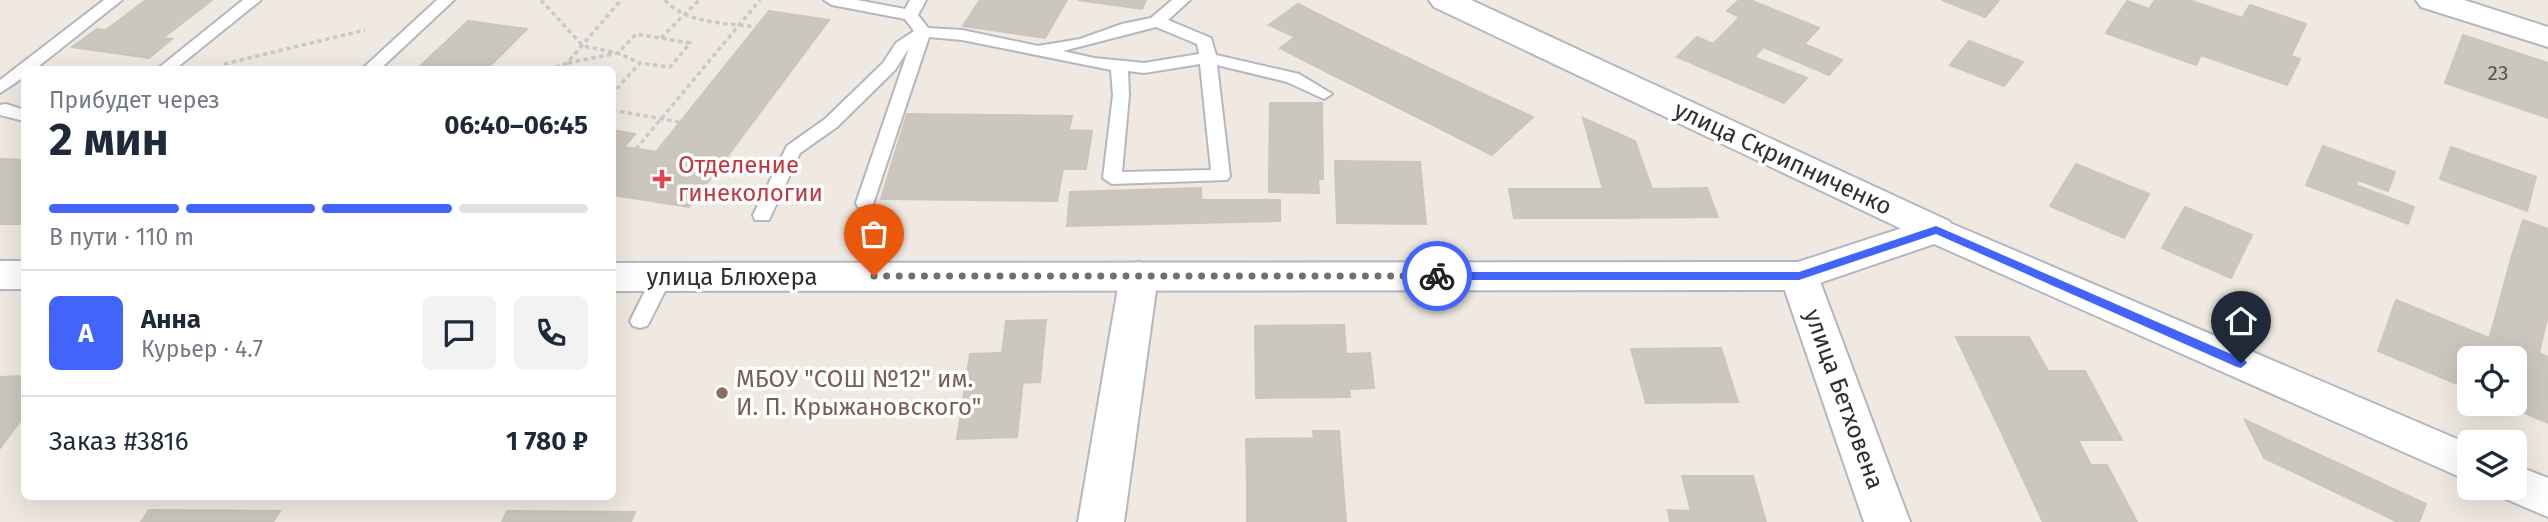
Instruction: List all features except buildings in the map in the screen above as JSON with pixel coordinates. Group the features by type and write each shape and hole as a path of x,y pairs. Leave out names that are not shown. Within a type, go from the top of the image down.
{"street":[{"name":"улица Скрипниченко","path":"1445,0 1936,230 2457,458"},
{"path":"2432,0 2548,37"},
{"name":"улица Блюхера","path":"616,277 1799,276 1936,230"},
{"path":"0,275 21,275"},
{"path":"1101,522 1139,276"},
{"name":"улица Бетховена","path":"1799,276 1887,522"},
{"path":"2527,488 2548,498"}],"lane":[{"path":"28,66 114,0"},
{"path":"169,66 253,0"},
{"path":"373,66 446,0"},
{"path":"832,0 914,7 923,32 865,203"},
{"path":"1156,22 1182,0"},
{"path":"1038,51 1083,43 1128,27 1156,22 1175,27 1205,41 1221,176 1112,178 1121,95 1119,66"},
{"path":"762,215 793,150 831,123 889,66 902,46 923,32 962,35 1119,66 1144,68 1208,58 1293,78 1324,94"},
{"path":"0,88 21,72"},
{"path":"0,110 6,109 21,115"},
{"path":"639,321 662,277"}],"path":[{"path":"541,0 583,46 618,52 640,64 670,67 690,43 636,33 618,52 559,66"},
{"path":"567,63 621,0"},
{"path":"665,0 668,6 684,15 756,27"},
{"path":"661,38 699,0"},
{"path":"636,149 760,0"},
{"path":"220,65 372,28"},
{"path":"616,90 640,64"},
{"path":"616,111 679,122"}],"way so far":[{"path":"874,276 1437,276"}],"place":[{"name":"Отделение гинекологии","path":"662,179"},
{"name":"МБОУ \"СОШ №12\" им. И. П. Крыжановского\"","path":"722,393"}],"route":[{"path":"1437,276 1799,276 1936,230 2241,363"}]}
